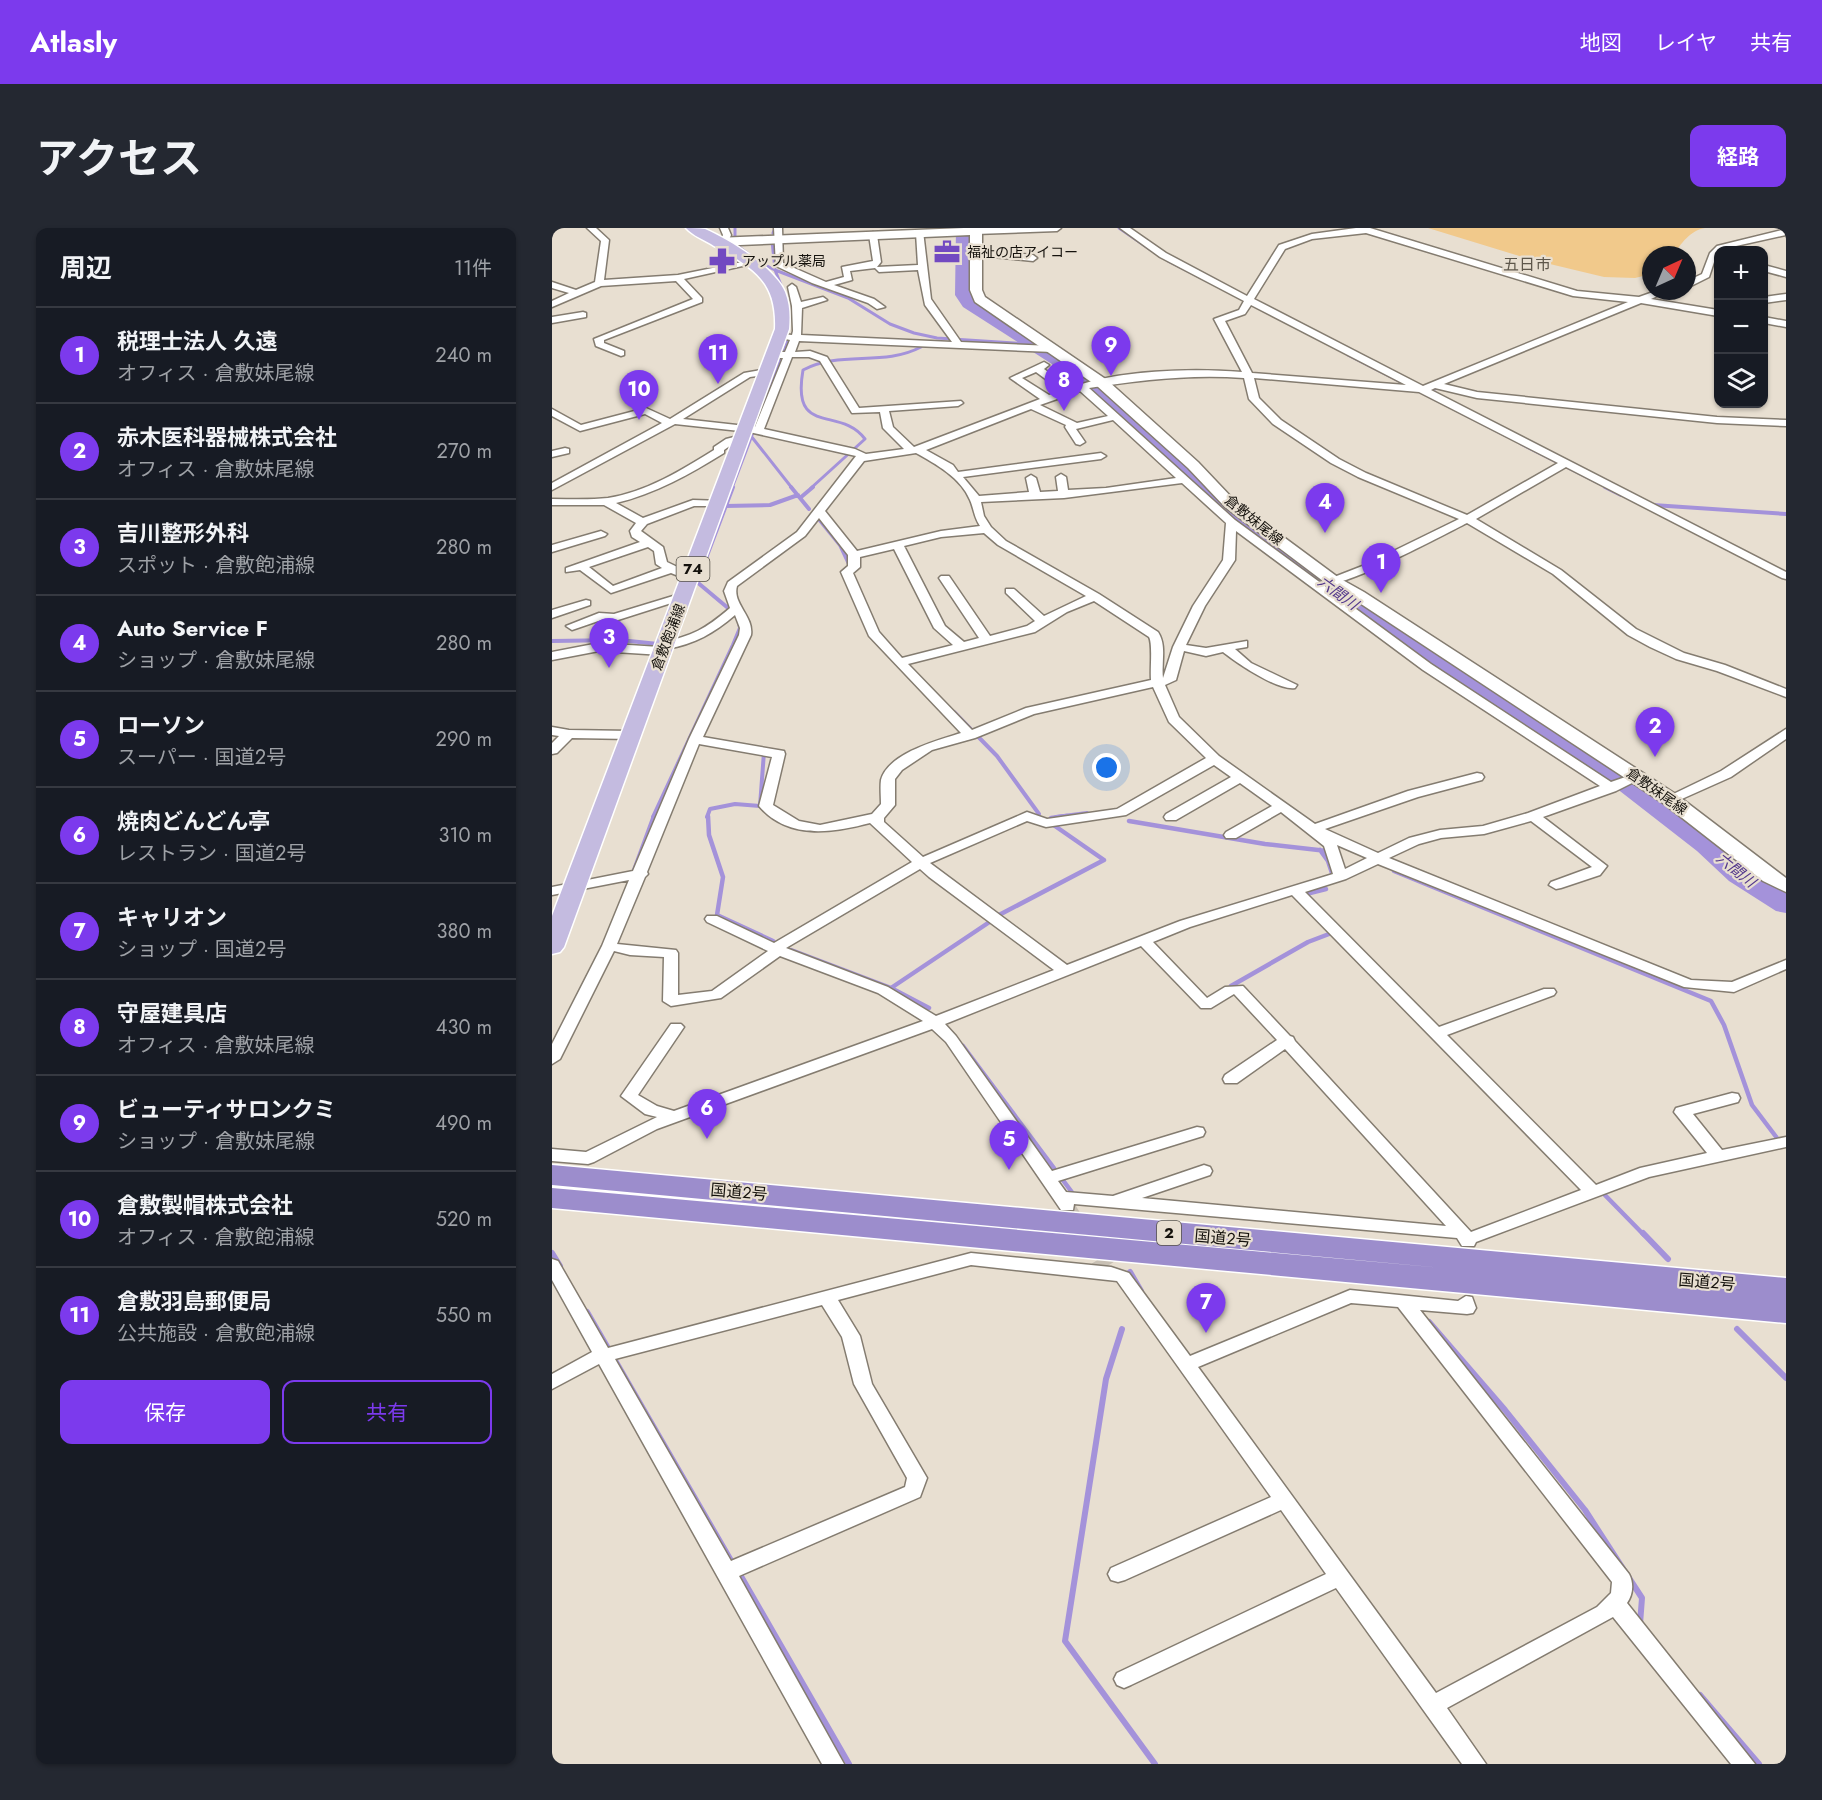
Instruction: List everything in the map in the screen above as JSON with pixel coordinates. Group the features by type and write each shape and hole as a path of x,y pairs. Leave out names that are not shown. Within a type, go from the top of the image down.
{"highway":[{"name":"国道2号","path":"552,1175 1786,1289"},
{"name":"国道2号","path":"552,1198 1786,1311"}],"main road":[{"path":"693,228 727,238 778,233 920,234 971,231"},
{"name":"倉敷妹尾線","path":"971,231 976,253 976,290 979,299 1050,349 1239,520 1358,595 1634,778 1670,799 1770,877 1786,886"},
{"path":"727,238 752,263 785,288"},
{"name":"倉敷飽浦線","path":"552,947 718,503 750,431 767,372 781,355 788,337 782,301 785,288"}],"street":[{"path":"591,228 605,240 599,283"},
{"path":"971,231 1057,228"},
{"path":"1124,228 1162,255 1249,299 1414,389 1786,576"},
{"path":"1714,312 1640,300 1576,294 1364,229 1303,239 1282,247 1239,315 1219,319 1248,375 1254,399 1278,423 1335,461 1362,475 1468,519 1557,572 1632,632 1647,640 1680,656 1721,668 1786,693"},
{"path":"1726,246 1786,232"},
{"path":"778,233 779,264 810,282"},
{"path":"827,284 849,278 845,269 873,266 876,262 877,233"},
{"path":"920,234 927,298 937,317 956,341"},
{"path":"976,253 1034,258"},
{"path":"1696,280 1706,274 1714,262"},
{"path":"552,306 599,283 678,278 752,263"},
{"path":"879,269 924,267"},
{"path":"1768,269 1786,274"},
{"path":"621,352 605,348 599,344 600,339 699,300 678,278"},
{"path":"788,337 798,331 797,306 785,288 810,282 827,284 871,301 880,308"},
{"path":"552,285 577,293"},
{"path":"1768,299 1786,297"},
{"path":"797,306 823,300"},
{"path":"552,412 580,428 646,411 671,422 750,431 856,454 915,450 1068,391 1092,385 1190,372 1414,389 1436,385 1640,300"},
{"path":"552,306 578,316 552,320"},
{"path":"1694,309 1714,307"},
{"path":"1768,321 1786,324"},
{"path":"788,337 956,341 1050,349"},
{"path":"552,502 621,499 693,468 720,451 718,449 750,431 781,355 810,354 823,359 856,411 958,403"},
{"path":"1048,399 1015,378 1040,367 1068,391"},
{"path":"552,487 671,422 747,375 767,372"},
{"path":"1092,385 1115,417 1184,480 1239,520 1427,667 1613,787"},
{"path":"1436,385 1477,395 1717,420 1786,423"},
{"path":"1031,405 1076,426"},
{"path":"882,410 887,416 888,428 915,450 949,467 975,499 979,516 987,529 1002,543 1095,596 1154,635 1158,642 1155,665 1158,684 1173,719 1214,759 1313,829 1330,844 1341,876"},
{"path":"1080,442 1070,427 1115,417"},
{"path":"552,454 565,451"},
{"path":"552,1059 609,946 635,874 748,627 744,617 736,609 729,590 732,584 801,534 820,512 856,454"},
{"path":"956,475 1101,456"},
{"path":"1333,580 1369,567 1468,519 1562,464"},
{"path":"1061,477 1065,495"},
{"path":"1031,478 1036,497"},
{"path":"975,499 1065,495 1184,480"},
{"path":"605,501 642,522"},
{"path":"690,577 662,564 659,549 635,531 642,522 693,503 718,503"},
{"path":"820,512 854,555 854,567 847,572 868,622 882,644 973,734"},
{"path":"1064,970 920,863 877,823 878,817 888,806 888,779 897,767 927,747 973,734 1030,711 1170,680 1179,647 1199,606 1229,560 1239,520"},
{"path":"854,555 941,534 987,529"},
{"path":"552,549 601,534"},
{"path":"648,543 576,568 611,590 671,569"},
{"path":"898,545 940,628 962,647"},
{"path":"945,578 987,641"},
{"path":"1010,591 1044,623"},
{"path":"572,626 603,615 614,618 683,596"},
{"path":"900,662 1031,629 1063,610 1095,596"},
{"path":"552,614 586,603"},
{"path":"552,656 599,647 663,649 688,643 705,634 736,609"},
{"path":"1179,647 1206,652 1243,644"},
{"path":"1227,649 1247,666 1291,685"},
{"path":"552,731 569,734 631,735"},
{"path":"1670,799 1726,774 1786,733"},
{"path":"552,750 569,734"},
{"path":"695,739 779,754 766,806 798,827 832,829 878,817"},
{"path":"609,946 630,951 671,953 671,1001 716,995 777,949 920,863 1027,816 1046,823 1121,813 1214,759"},
{"path":"1313,829 1413,794 1477,777"},
{"path":"1171,817 1240,778"},
{"path":"552,1155 588,1158 628,1136 673,1116 935,1022 1185,924 1341,876 1414,841 1440,834 1484,830 1533,816 1634,778"},
{"path":"1231,835 1280,807"},
{"path":"1533,816 1600,866 1595,872 1556,885"},
{"path":"1313,829 1379,859 1689,984 1734,987 1786,964"},
{"path":"552,891 635,874"},
{"path":"1296,891 1597,1190"},
{"path":"712,919 777,949 901,998 935,1022 951,1039 1071,1200 1115,1202 1466,1238 1646,1172 1786,1142"},
{"path":"1143,940 1206,1005 1232,989 1238,989 1466,1238"},
{"path":"1440,1032 1550,992"},
{"path":"673,1116 651,1110 629,1096 676,1027"},
{"path":"1231,1080 1285,1042"},
{"path":"1718,1156 1682,1112 1732,1098"},
{"path":"1055,1176 1197,1132"},
{"path":"1115,1202 1204,1171"},
{"path":"552,1382 587,1360 827,1299 971,1259 1109,1270 1124,1278 1475,1764"},
{"path":"552,1265 611,1354 733,1569 833,1764"},
{"path":"1186,1365 1350,1296 1467,1308 1466,1302"},
{"path":"733,1569 913,1492 917,1478 862,1384 850,1335 827,1299"},
{"path":"1403,1301 1622,1580 1621,1596 1604,1613 1432,1705"},
{"path":"1118,1574 1284,1500"},
{"path":"1124,1679 1339,1576"},
{"path":"1614,1604 1744,1764"}],"shaded area":[{"path":"1428,228 1705,228 1691,235 1680,246 1642,246 1642,276 1635,278 1604,277 1529,259"}],"waterway":[{"path":"735,228 735,244 759,262 775,270"},
{"path":"773,233 775,228"},
{"name":"六間川","path":"964,228 963,295 969,303 1064,364 1099,391 1167,451 1237,519 1357,607 1472,685 1616,776 1706,845 1738,875 1786,905"},
{"path":"1119,228 1151,250"},
{"path":"772,241 775,270"},
{"path":"1168,261 1217,286"},
{"path":"775,270 848,298 890,324 914,333 937,338 1031,344"},
{"path":"775,270 781,285"},
{"path":"751,437 788,340"},
{"path":"811,488 865,439 855,429 843,423 811,413 804,405 801,391 803,370 832,361 892,356 921,347"},
{"path":"1348,355 1506,436"},
{"path":"1431,390 1438,388 1479,397"},
{"path":"732,488 751,437"},
{"path":"751,437 792,488"},
{"path":"1521,444 1608,488"},
{"path":"726,506 733,487"},
{"path":"791,487 798,495"},
{"path":"800,498 813,487"},
{"path":"1605,487 1621,495"},
{"path":"726,506 770,505 798,495"},
{"path":"800,498 809,509"},
{"path":"1653,505 1786,514"},
{"path":"726,506 697,582 728,608"},
{"path":"818,518 840,545 849,564"},
{"path":"653,817 733,645 740,628 739,622"},
{"path":"552,641 620,640 658,644"},
{"path":"954,712 997,756 1039,814"},
{"path":"707,817 710,809 735,804 760,806 764,752"},
{"path":"1056,817 1087,813"},
{"path":"632,876 654,816"},
{"path":"708,816 709,835 723,877 717,915 773,941"},
{"path":"1051,818 1067,816"},
{"path":"1129,821 1265,844 1320,850"},
{"path":"999,915 1104,860 1055,826"},
{"path":"1320,850 1327,851"},
{"path":"1320,850 1328,861 1332,873"},
{"path":"1394,871 1711,1001 1724,1025 1752,1105 1777,1138"},
{"path":"1308,897 1306,894 1326,889"},
{"path":"891,988 991,921"},
{"path":"1234,991 1231,986 1308,942 1329,934"},
{"path":"791,950 891,988"},
{"path":"891,988 929,1008"},
{"path":"963,1046 1074,1195"},
{"path":"1600,1190 1644,1235"},
{"path":"1643,1233 1668,1259"},
{"path":"552,1253 560,1266"},
{"path":"1130,1272 1141,1291"},
{"path":"587,1312 733,1564"},
{"path":"1429,1322 1505,1410 1585,1510 1642,1598 1640,1624"},
{"path":"1122,1329 1106,1379 1065,1641 1155,1764"},
{"path":"1737,1329 1786,1378"},
{"path":"738,1571 849,1764"},
{"path":"1700,1695 1759,1764"}],"tunnel":[{"path":"1067,1206 1085,1235"},
{"path":"1084,1233 1106,1267"}],"place":[{"name":"福祉の店アイコー","path":"947,252"},
{"name":"アップル薬局","path":"722,261"},
{"name":"ビューティサロンクミ","path":"1111,376"},
{"name":"倉敷羽島郵便局","path":"718,384"},
{"name":"守屋建具店","path":"1064,411"},
{"name":"倉敷製帽株式会社","path":"639,420"},
{"name":"Auto Service F","path":"1325,533"},
{"name":"税理士法人 久遠","path":"1381,593"},
{"name":"吉川整形外科","path":"609,668"},
{"name":"赤木医科器械株式会社","path":"1655,757"},
{"name":"焼肉どんどん亭","path":"707,1139"},
{"name":"ローソン","path":"1009,1170"},
{"name":"キャリオン","path":"1206,1333"}],"district":[{"name":"五日市","path":"1527,264"}]}
